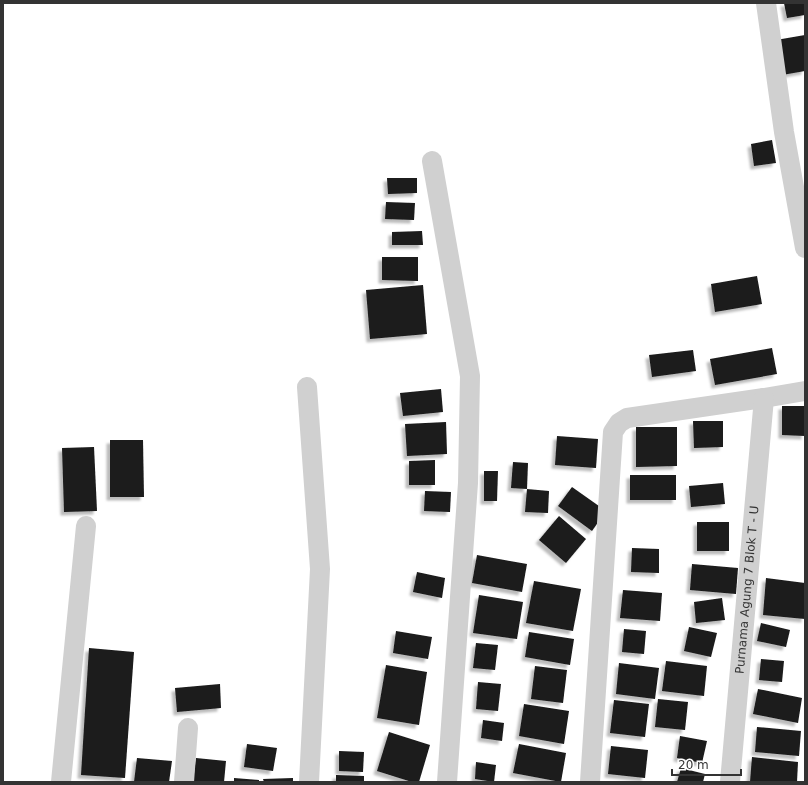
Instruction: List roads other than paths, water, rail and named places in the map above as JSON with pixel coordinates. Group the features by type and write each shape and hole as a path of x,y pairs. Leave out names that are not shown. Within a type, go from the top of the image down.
{"street":[{"path":"766,3 784,132 805,248"},
{"path":"432,161 470,376 468,483 447,782"},
{"path":"307,387 320,569 309,782"},
{"path":"590,782 613,432 619,423 626,418 805,391"},
{"name":"Purnama Agung 7 Blok T - U","path":"730,782 764,398"},
{"path":"60,782 86,526"},
{"path":"184,782 188,728"}]}
